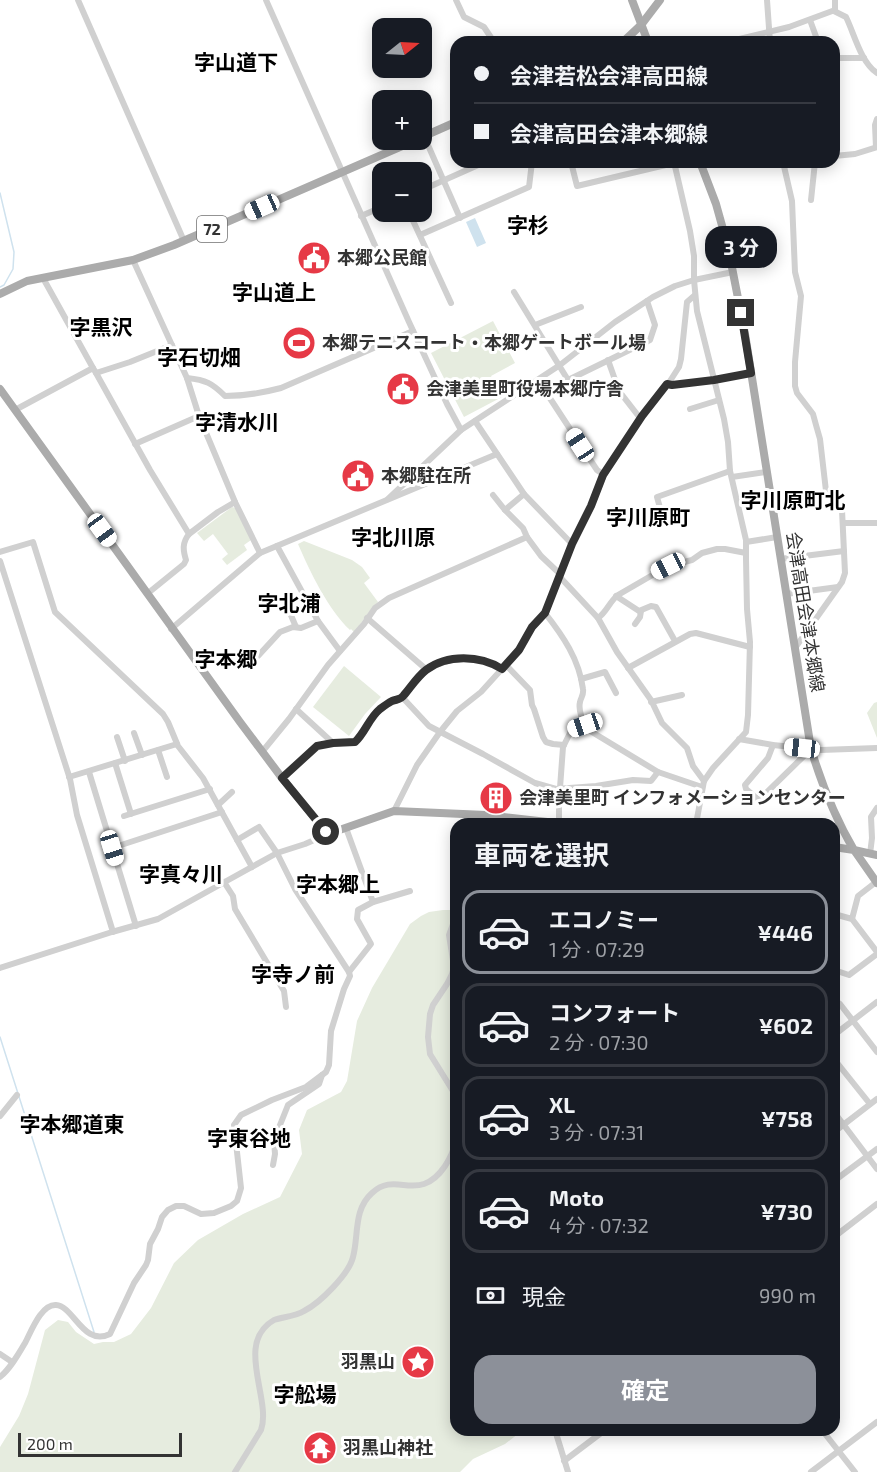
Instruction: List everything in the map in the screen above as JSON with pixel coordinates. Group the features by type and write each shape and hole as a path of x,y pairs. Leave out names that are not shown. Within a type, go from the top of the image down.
{"main road":[{"path":"632,0 646,36"},
{"path":"629,36 660,0"},
{"name":"72","path":"432,133 450,125"},
{"name":"72","path":"0,294 27,281 133,260 184,241 392,150"},
{"name":"会津高田会津本郷線","path":"702,168 716,204 733,272 811,749 836,818"},
{"path":"0,389 171,629 262,752 328,834 394,811 480,818"},
{"name":"会津高田会津本郷線","path":"840,825 876,882"},
{"path":"840,848 873,854"}],"street":[{"path":"78,0 184,241"},
{"path":"266,0 413,331 461,430"},
{"path":"456,0 464,17 484,27 490,36"},
{"path":"767,0 770,36"},
{"path":"834,11 835,0"},
{"path":"750,36 834,11 846,17 864,58 872,70 877,73"},
{"path":"810,20 816,36"},
{"path":"840,58 864,58"},
{"path":"840,155 855,154 877,147 875,126 877,120"},
{"path":"427,150 460,218"},
{"path":"432,185 471,168"},
{"path":"420,235 529,187 531,168"},
{"path":"572,168 577,186 650,168"},
{"path":"675,168 694,256 695,295 701,330 719,399 728,442 731,474 746,542 750,647 746,732 713,768 703,784 697,818"},
{"path":"784,168 792,201 795,272 801,296 795,386 799,397 813,414 820,439 826,492 842,510 845,573 842,582 794,649"},
{"path":"811,200 814,168"},
{"path":"361,216 372,211"},
{"path":"414,222 451,303"},
{"path":"133,260 187,378 198,417 235,502 260,552"},
{"path":"388,499 461,430 560,365 615,322 675,286 733,272"},
{"path":"43,278 135,444 189,534"},
{"path":"514,292 568,380 650,340 655,325 647,301"},
{"path":"394,811 417,765 440,732 457,711 481,692 519,650 532,627 545,613 572,544 603,475 640,418 679,367 687,302 695,295"},
{"path":"535,325 581,307"},
{"path":"187,378 209,382 225,396 268,392 413,331"},
{"path":"15,410 56,387 94,370 130,363 172,345"},
{"path":"608,360 619,391 640,418"},
{"path":"667,384 714,380 751,373"},
{"path":"538,380 597,470 603,475"},
{"path":"690,409 719,399"},
{"path":"135,444 198,417"},
{"path":"475,421 524,494 572,544"},
{"path":"171,629 260,552 497,454"},
{"path":"662,515 657,497 731,474 766,472"},
{"path":"505,510 524,494"},
{"path":"493,495 524,528 541,556 598,618 662,723 687,748 693,766 703,784"},
{"path":"147,594 184,564 186,560 184,543 189,534 235,502"},
{"path":"843,524 877,523"},
{"path":"262,752 375,608 389,598 528,537"},
{"path":"746,542 777,537"},
{"path":"0,552 34,540 53,609 163,714 177,744 210,789 252,867"},
{"path":"277,546 318,621 340,651"},
{"path":"598,618 616,596 661,569 692,560 702,553 717,549 746,553"},
{"path":"780,559 844,551"},
{"path":"0,561 69,777 77,815 113,932"},
{"path":"786,594 838,587"},
{"path":"616,596 636,610 642,611 651,606 656,607 675,641"},
{"path":"284,599 296,627"},
{"path":"635,624 642,611"},
{"path":"545,613 573,655 581,679 583,693 579,704 586,729 658,772 703,784"},
{"path":"367,618 427,670"},
{"path":"258,656 280,632 296,627 301,628 318,621"},
{"path":"628,668 675,641 696,633 750,647"},
{"path":"282,778 317,746 355,742 381,709 403,698 427,670 445,661 457,659 470,658 504,667 530,690 532,705 546,742 564,745"},
{"path":"581,679 605,672 616,693"},
{"path":"651,702 682,695"},
{"path":"403,698 429,726 535,783 558,788 596,786 633,780 651,781 658,772"},
{"path":"296,709 333,743"},
{"path":"559,818 558,788 564,745 572,729 585,725"},
{"path":"134,733 142,755"},
{"path":"117,737 124,760"},
{"path":"739,739 811,749 877,748"},
{"path":"69,777 177,744"},
{"path":"773,745 768,758 745,785 746,789 759,800 811,749"},
{"path":"158,750 167,777"},
{"path":"115,764 127,815 210,789"},
{"path":"89,772 135,926"},
{"path":"112,848 220,809 232,792"},
{"path":"873,854 872,817 877,808"},
{"path":"0,1377 12,1362 37,1320 51,1306 63,1307 76,1323 92,1335 110,1334 134,1283 146,1265 150,1244 162,1217 168,1210 176,1206 184,1206 201,1214 214,1213 237,1201 240,1188 234,1125 242,1115 306,1087 326,1072 331,1031 350,976 349,972 295,889 277,853 259,827 237,840"},
{"path":"346,828 373,902"},
{"path":"0,968 158,919 277,853 328,834"},
{"path":"224,882 233,896 235,909 284,991 286,1007"},
{"path":"852,919 858,896 876,882"},
{"path":"349,972 371,944 357,919 358,910 362,906 410,891"},
{"path":"840,916 852,919 877,953 849,975 840,972"},
{"path":"450,978 433,1005 428,1037 430,1054 450,1086"},
{"path":"840,1030 877,1002"},
{"path":"840,1004 877,1052"},
{"path":"840,1066 870,1104"},
{"path":"273,1164 274,1140 288,1105 320,1084 322,1075"},
{"path":"0,1116 17,1095"},
{"path":"840,1127 877,1099"},
{"path":"840,1120 877,1170"},
{"path":"840,1177 877,1149"},
{"path":"235,1472 263,1424 256,1367 256,1344 259,1336 274,1320 303,1312 311,1306 329,1292 347,1270 353,1259 358,1214 361,1206 372,1193 384,1185 424,1184 438,1174 450,1157"},
{"path":"840,1232 877,1204"},
{"path":"0,1354 12,1362"},
{"path":"811,1472 877,1422"},
{"path":"557,1436 568,1472"},
{"path":"564,1461 596,1436"},
{"path":"827,1436 855,1472"}],"shaded area":[{"path":"493,321 515,363 491,376 502,397 464,417 431,353"},
{"path":"232,507 236,508 251,540 244,545 247,550 227,565 222,559 228,554 213,534 204,541 197,533"},
{"path":"304,541 352,560 362,567 370,578 364,583 378,602 354,632 334,612 320,590 298,544"},
{"path":"344,666 381,697 349,736 313,707"},
{"path":"877,702 877,738 867,713"},
{"path":"450,910 450,1436 515,1436 505,1444 473,1459 460,1472 0,1472 0,1447 19,1416 28,1394 45,1330 58,1320 68,1322 76,1332 94,1344 114,1342 131,1334 151,1308 174,1263 198,1240 243,1214 280,1197 302,1154 299,1130 307,1110 341,1092 347,1081 357,1021 372,988 410,924 429,912"}],"water":[{"path":"475,218 486,243 477,247 466,222"}],"waterway":[{"path":"0,193 14,252 13,269 4,285 0,287"},
{"path":"0,1037 94,1332"}],"place":[{"name":"本郷公民館","path":"314,258"},
{"name":"本郷テニスコート・本郷ゲートボール場","path":"299,343"},
{"name":"会津美里町役場本郷庁舎","path":"403,389"},
{"name":"本郷駐在所","path":"358,476"},
{"name":"会津美里町 インフォメーションセンター","path":"496,798"},
{"name":"羽黒山","path":"418,1362"},
{"name":"羽黒山神社","path":"320,1448"}],"district":[{"name":"字山道下","path":"236,63"},
{"name":"字杉","path":"528,226"},
{"name":"字山道上","path":"274,293"},
{"name":"字黒沢","path":"101,328"},
{"name":"字石切畑","path":"199,358"},
{"name":"字清水川","path":"237,423"},
{"name":"字川原町北","path":"793,501"},
{"name":"字川原町","path":"648,518"},
{"name":"字北川原","path":"393,538"},
{"name":"字北浦","path":"289,604"},
{"name":"字本郷","path":"226,660"},
{"name":"字真々川","path":"181,875"},
{"name":"字本郷上","path":"338,885"},
{"name":"字寺ノ前","path":"293,975"},
{"name":"字本郷道東","path":"72,1125"},
{"name":"字東谷地","path":"249,1139"},
{"name":"字舩場","path":"305,1395"}],"route":[{"path":"326,832 282,778 317,746 355,742 376,713 391,702 403,698 414,683 436,664 470,658 488,662 502,669 519,650 532,627 545,613 572,544 603,475 642,416 667,384 714,380 751,373 741,313"}]}
